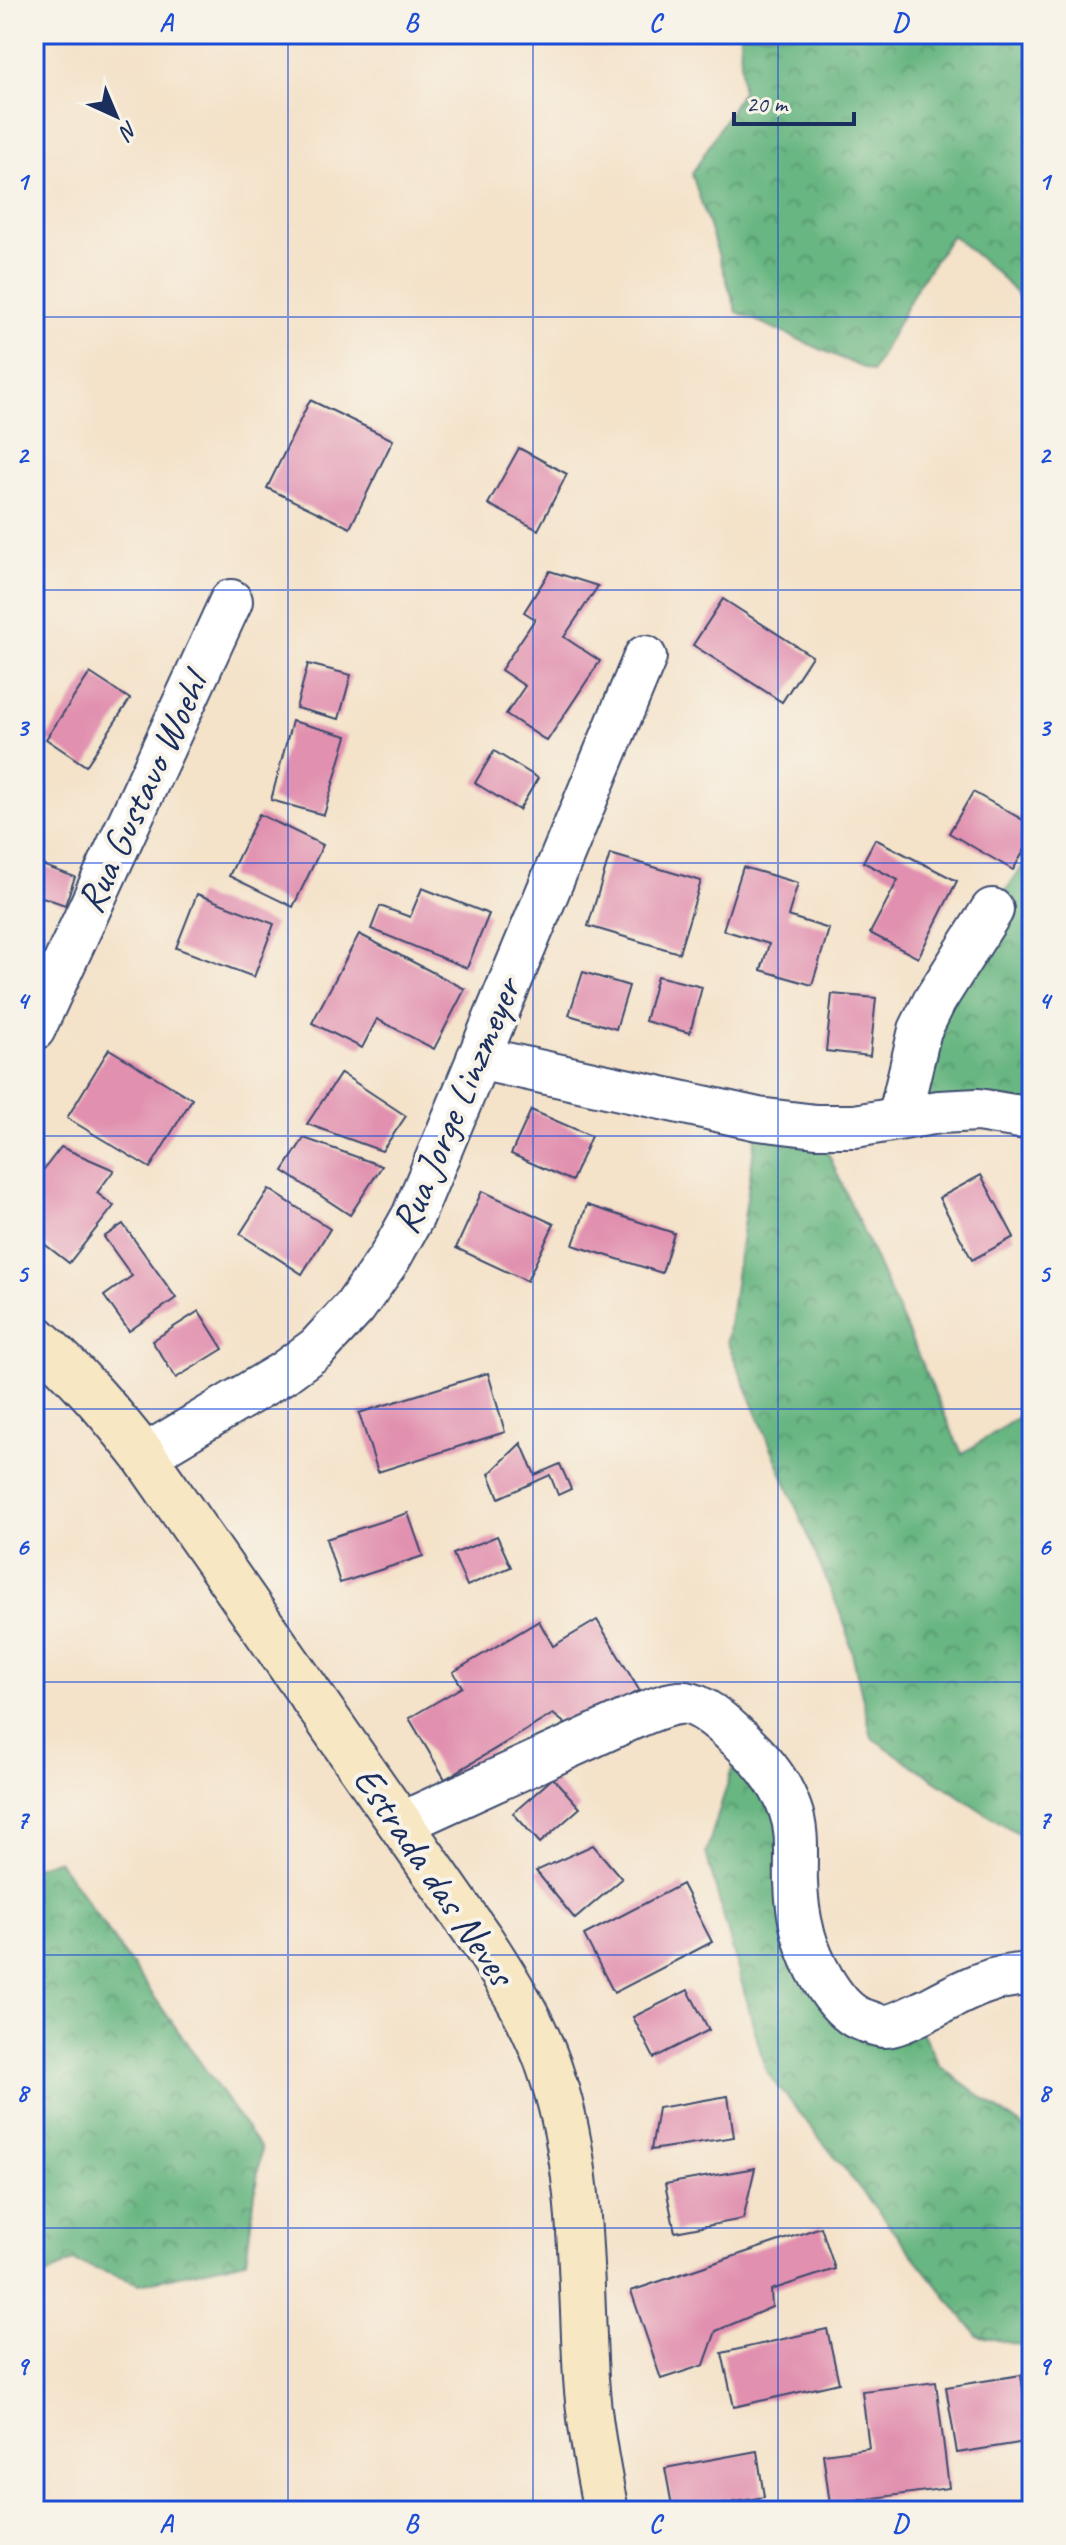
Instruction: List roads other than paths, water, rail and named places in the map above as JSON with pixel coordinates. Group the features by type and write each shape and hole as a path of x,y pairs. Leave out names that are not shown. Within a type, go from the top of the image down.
{"main road":[{"name":"Estrada das Neves","path":"34,1336 72,1369 144,1456 509,1983 534,2029 552,2076 565,2124 575,2185 586,2382 596,2466 606,2511"}],"street":[{"name":"Rua Gustavo Woehl","path":"34,1029 231,601"},
{"name":"Rua Jorge Linzmeyer","path":"144,1456 283,1373 317,1348 355,1307 389,1259 413,1216 645,657"},
{"path":"899,1118 920,1030 935,1000 992,910"},
{"path":"478,1058 758,1119 816,1126 855,1126 939,1112 978,1110 1032,1119"},
{"path":"400,1824 628,1720 656,1709 686,1703 713,1716 741,1740 779,1784 791,1812 797,1842 796,1882 803,1938 833,1998 856,2018 884,2026 914,2017 986,1982 1032,1975"}]}
